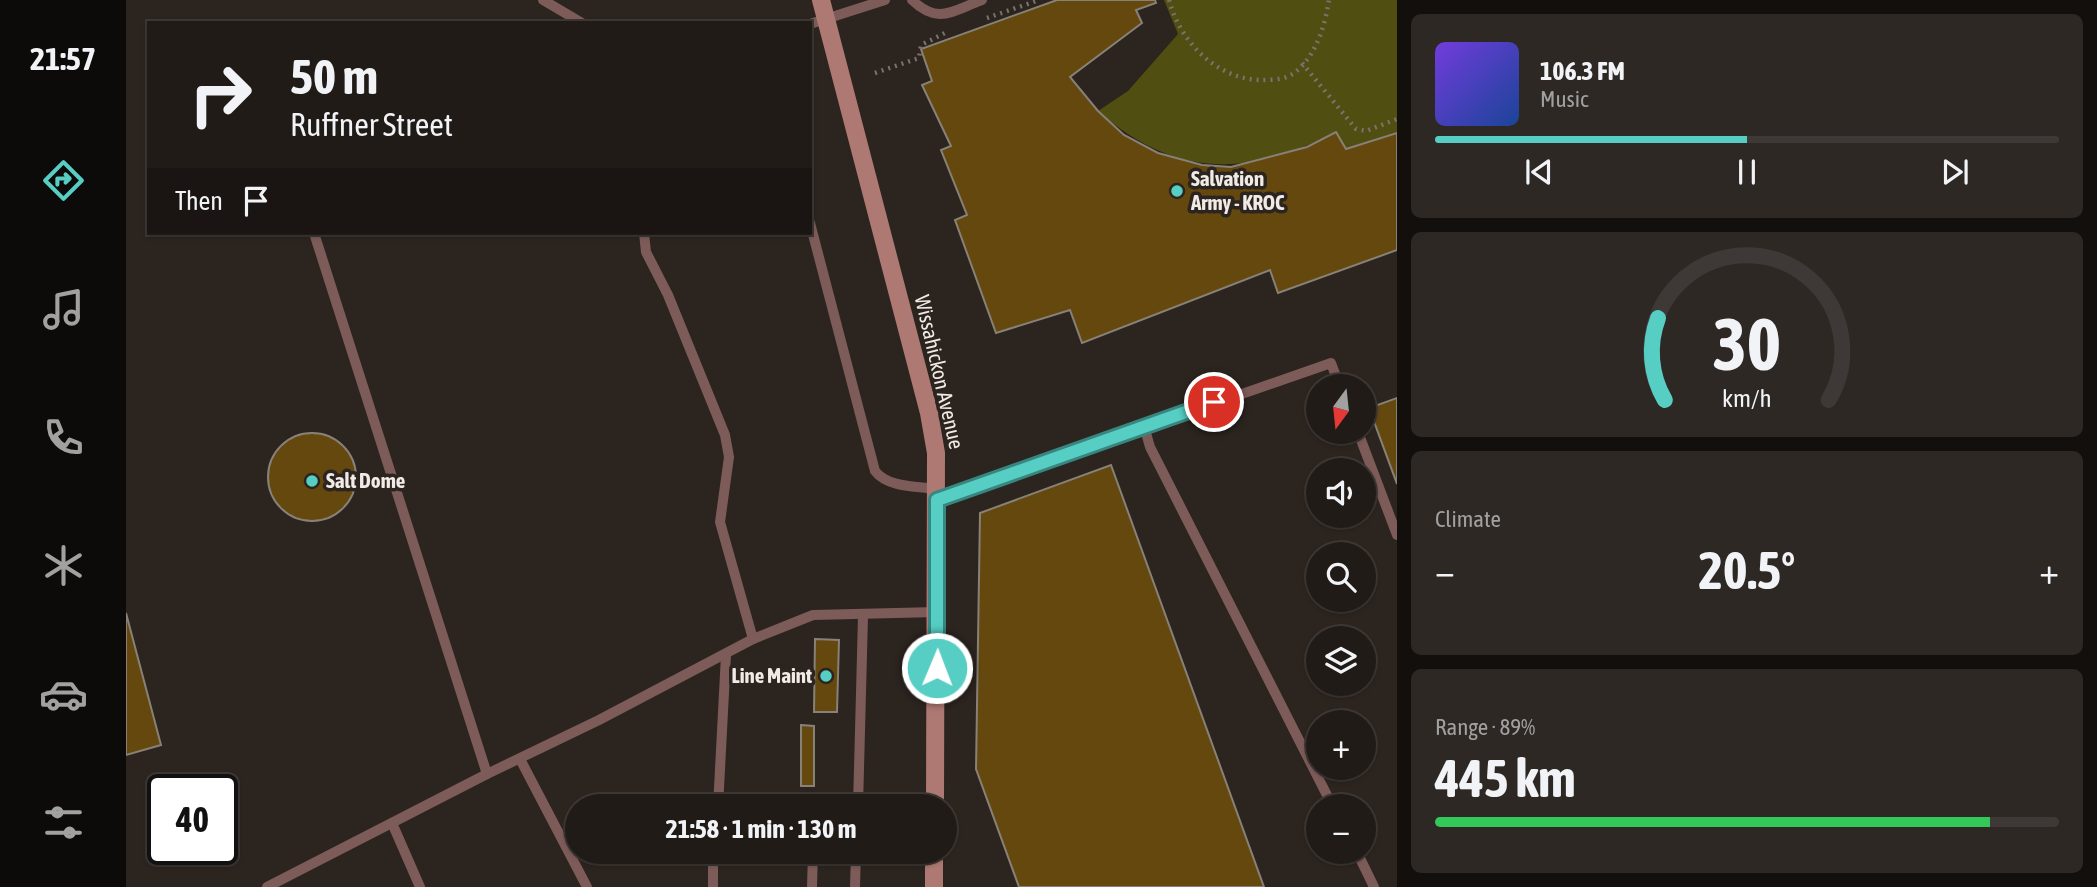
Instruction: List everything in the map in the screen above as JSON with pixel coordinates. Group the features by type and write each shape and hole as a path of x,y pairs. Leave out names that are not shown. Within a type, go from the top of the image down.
{"street":[{"name":"Wissahickon Avenue","path":"821,0 818,22 929,414 936,453 935,794"},
{"path":"934,864 934,887"}],"lane":[{"path":"542,0 579,21"},
{"path":"818,22 885,0"},
{"path":"912,0 925,13 940,16 982,0"},
{"path":"812,231 875,471 881,479 937,494 1331,363 1335,374"},
{"path":"315,235 486,774"},
{"path":"645,235 646,252 668,295 725,435 729,457 720,522 753,639"},
{"path":"1144,426 1150,447 1326,794"},
{"path":"1362,444 1397,535"},
{"path":"267,887 753,639 813,615 863,616 937,612"},
{"path":"858,794 863,616"},
{"path":"720,794 726,655"},
{"path":"520,759 587,887"},
{"path":"392,823 420,887"},
{"path":"713,864 713,887"},
{"path":"812,887 813,864"},
{"path":"855,887 856,864"},
{"path":"1363,864 1374,887"}],"path":[{"path":"980,20 1039,0"},
{"path":"1169,0 1173,16 1209,62 1229,74 1245,79 1272,80 1291,75 1316,45 1329,0"},
{"path":"1021,6 1021,13"},
{"path":"876,73 919,58 921,45 928,38 954,29"},
{"path":"1302,63 1356,129 1366,131 1397,119"}],"shaded area":[{"path":"1164,0 1397,0 1397,133 1346,149 1335,132 1272,158 1212,164 1183,159 1155,149 1126,133 1098,111 1128,91 1178,34"}],"building":[{"name":"Salvation Army - KROC","path":"1057,0 1155,0 1156,3 1136,10 1142,23 1070,77 1098,111 1124,135 1158,153 1202,165 1231,167 1307,147 1336,132 1346,149 1397,133 1397,250 1278,293 1270,270 1082,343 1070,310 996,333 955,220 967,215 941,150 951,146 922,85 932,81 921,49"},
{"path":"1397,398 1397,484 1376,427 1376,406"},
{"name":"Salt Dome","path":"312,433 329,436 343,446 353,460 356,477 353,494 343,508 329,518 312,521 295,518 281,508 271,494 268,477 271,460 281,446 295,436"},
{"path":"1111,465 1264,887 1019,887 976,769 980,513"},
{"path":"126,613 161,745 126,755"},
{"name":"Line Maint","path":"815,639 839,640 837,712 814,712"},
{"path":"801,725 814,726 814,786 801,786"}],"place":[{"name":"Salvation Army - KROC","path":"1177,191"},
{"name":"Salt Dome","path":"312,481"},
{"name":"Line Maint","path":"826,676"}],"route":[{"path":"937,668 937,500 1214,402"}]}
